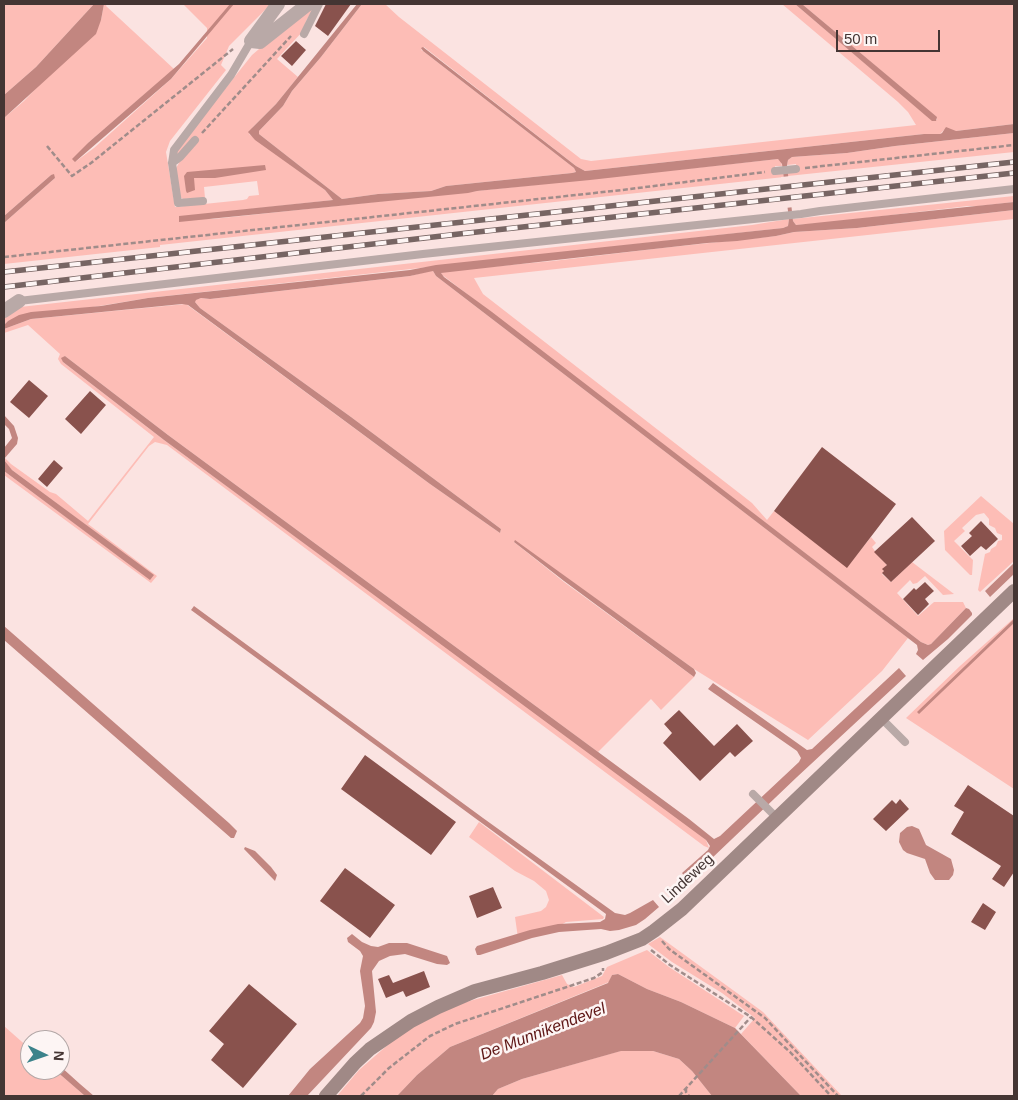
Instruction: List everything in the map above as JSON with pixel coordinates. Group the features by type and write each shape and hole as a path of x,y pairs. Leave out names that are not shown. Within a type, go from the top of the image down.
{"main road":[{"name":"Lindeweg","path":"326,1096 370,1049 411,1021 438,1007 475,991 606,953 642,939 654,931 682,908 772,813 881,718 1014,592"}],"street":[{"path":"278,4 251,41 260,42 308,4"},
{"path":"4,311 19,301"}],"lane":[{"path":"304,34 307,24 319,4"},
{"path":"203,201 178,203 172,163 174,150 231,75 251,41"},
{"path":"172,163 195,140"},
{"path":"775,170 796,168"},
{"path":"19,301 1014,189"},
{"path":"881,718 905,742"},
{"path":"755,796 772,813"}],"path":[{"path":"195,140 280,48 307,24"},
{"path":"47,146 72,176 91,163 214,63 236,47 251,41"},
{"path":"796,168 1014,145"},
{"path":"4,257 632,189 745,176 775,170"},
{"path":"654,931 670,949 765,1018 838,1096"},
{"path":"648,947 670,965 751,1017 790,1052 831,1096"},
{"path":"361,1096 389,1068 430,1036 454,1024 594,978 603,972 604,967 595,969"},
{"path":"679,1096 751,1017"},
{"path":"686,1087 686,1092 690,1096"}],"shaded area":[{"path":"4,4 94,4 36,67 4,95"},
{"path":"104,4 107,4 106,6 174,69 89,142 75,162 94,148 171,79 207,38 207,28 183,4 271,4 229,46 221,65 226,70 170,141 166,152 175,207 243,200 249,196 259,195 257,181 204,187 205,198 183,199 180,197 176,168 179,163 178,156 176,155 177,151 252,55 312,4 316,4 306,21 304,30 277,59 298,77 276,104 253,127 249,134 325,190 333,200 179,217 213,219 778,159 781,161 782,166 775,166 776,174 783,174 784,177 160,245 160,247 4,264 4,223 55,178 51,175 4,216 4,118 24,101 101,20"},
{"path":"362,4 385,4 399,17 581,159 591,161 916,125 908,112 898,102 782,4 795,4 932,120 937,120 936,117 802,4 1014,4 1014,124 956,131 944,130 940,134 924,134 585,171 576,166 424,47 421,50 574,168 576,172 446,186 431,191 378,194 342,199 259,134 259,131 283,106 292,91"},
{"path":"1014,133 1014,152 788,176 788,173 797,172 796,164 787,165 788,160 792,157 847,153"},
{"path":"1014,196 1014,202 979,206 824,223 796,225 793,221 793,219"},
{"path":"1014,210 1014,219 474,278 483,294 752,503 767,520 774,511 847,567 871,537 876,543 872,547 887,565 883,569 882,574 891,582 912,562 954,594 943,595 925,576 917,583 913,584 910,580 897,593 918,616 934,602 963,602 966,608 928,645 921,642 441,274 442,272 467,269 776,236 794,232 857,228"},
{"path":"789,219 788,226 783,228 148,298 8,321 4,325 4,315 20,307 752,225"},
{"path":"433,271 436,276 908,638 882,671 808,740 694,669 515,541 564,582 694,677 661,710 651,699 598,752 168,435 65,356 63,362 164,440 686,823 706,840 709,848 167,445 155,442 149,446 88,524 157,576 151,583 4,475 4,471 150,579 153,575 12,470 4,463 4,457 50,492 56,494 88,521 154,437 61,364 58,359 60,354 28,325 4,333 4,329 31,319 186,304 430,484 500,533 501,529 351,417 200,308 195,302 195,300 201,298 210,299 410,276"},
{"path":"981,496 1014,524 1014,561 980,592 978,590 985,554 996,546 998,541 1002,540 1002,535 989,525 989,519 984,513 976,515 962,528 965,531 954,541 973,560 972,575 970,575 945,550 944,531"},
{"path":"1014,618 1014,789 906,718"},
{"path":"479,822 604,917 603,919 566,922 554,929 518,938 515,917 541,911 546,907 549,900 546,891 469,837"},
{"path":"660,937 763,1012 842,1096 801,1096 741,1034 755,1018 722,993 672,962 648,944"},
{"path":"647,950 669,967 744,1016 735,1028 618,974 612,975 609,982 450,1047 417,1075 397,1096 337,1096 359,1070 398,1036 432,1015 459,1004 562,975 567,984 574,987 602,976 607,967"},
{"path":"4,1026 20,1040 20,1080 67,1080 85,1096 4,1096"},
{"path":"620,1051 653,1051 679,1059 692,1071 712,1096 492,1096 498,1089 522,1079"}],"water":[{"path":"94,4 104,4 96,34 4,118 4,95 36,67"},
{"path":"230,4 234,4 171,79 75,162 72,159 179,64"},
{"path":"357,4 362,4 292,91 283,106 259,131 259,134 342,199 378,194 431,191 446,186 576,172 574,168 423,51 421,48 423,47 585,171 924,134 940,134 946,127 956,131 1014,124 1014,133 847,153 792,157 788,160 787,165 793,221 796,225 1014,202 1014,210 857,228 794,232 737,241 441,273 921,642 928,645 931,644 966,608 969,609 972,615 948,639 923,660 916,654 918,650 917,645 436,276 433,271 410,276 210,299 201,298 195,302 200,308 351,417 501,529 500,533 430,484 188,305 182,304 31,319 4,329 4,325 8,321 19,315 31,312 101,306 148,298 788,226 789,219 782,164 778,159 179,222 179,216 333,200 325,190 255,140 248,132 276,104"},
{"path":"795,4 802,4 937,117 936,121 932,121"},
{"path":"265,165 266,170 215,178 194,178 195,190 187,193 186,191 184,176 187,172"},
{"path":"54,174 55,178 4,223 4,216"},
{"path":"65,356 168,435 714,839 720,836 801,758 797,751 708,689 713,683 807,750 812,749 899,668 906,676 688,881 682,873 708,850 710,846 706,840 164,440 63,362 61,358"},
{"path":"4,415 14,426 18,438 17,444 4,459 4,448 12,438 9,429 4,424"},
{"path":"4,460 12,470 154,575 150,580 4,471"},
{"path":"515,540 694,669 696,673 694,677 564,581 514,542"},
{"path":"1014,563 1014,574 990,597 985,591"},
{"path":"194,606 615,913 625,915 653,900 659,907 636,925 619,930 601,929 559,932 532,938 477,955 475,949 477,946 530,930 558,924 600,922 605,919 606,914 191,610"},
{"path":"1014,619 1014,623 919,714 917,712"},
{"path":"4,626 229,823 237,831 234,838 231,838 4,640"},
{"path":"912,826 919,829 926,845 951,859 954,870 949,880 935,880 930,873 925,859 903,850 899,842 900,833 907,827"},
{"path":"245,847 255,851 271,867 277,875 275,881 244,849"},
{"path":"352,934 371,946 378,947 389,943 407,943 447,956 450,963 447,965 437,964 405,954 390,956 379,961 372,971 376,1012 371,1028 307,1096 288,1096 310,1069 360,1023 363,1018 365,1006 360,971 363,956 360,951 348,942 347,938"},
{"name":"De Munnikendevel","path":"618,974 735,1028 801,1096 712,1096 692,1071 679,1059 653,1051 621,1051 522,1079 498,1089 492,1096 397,1096 417,1075 450,1047 608,983 612,975"},
{"path":"70,1075 94,1096 85,1096 67,1080 70,1080"}],"pier":[{"path":"791,176 794,207 785,208 781,177"}],"building":[{"path":"326,4 351,4 328,36 315,26"},
{"path":"296,41 306,50 292,66 281,56"},
{"path":"29,380 48,396 29,418 10,402"},
{"path":"90,391 106,405 81,434 65,419"},
{"path":"822,447 896,504 847,568 774,511"},
{"path":"54,460 63,468 47,487 38,479"},
{"path":"912,517 935,541 891,582 882,573 884,571 882,569 887,565 874,552"},
{"path":"981,521 998,539 986,550 981,546 970,556 961,546 972,536 969,533"},
{"path":"925,582 934,591 925,599 929,604 918,615 903,599 914,588 916,590"},
{"path":"679,710 714,746 737,724 753,741 735,757 730,752 700,781 663,743 672,733 664,724"},
{"path":"365,755 456,822 431,855 341,789"},
{"path":"968,785 1014,816 1014,872 1004,887 992,879 1001,866 951,834 964,812 954,806"},
{"path":"900,799 909,809 886,831 873,819 892,800 896,804"},
{"path":"345,868 395,905 370,938 320,901"},
{"path":"493,887 502,908 477,918 469,896"},
{"path":"983,903 996,912 985,930 971,922"},
{"path":"424,971 430,987 406,997 403,991 386,998 378,979 389,975 393,983"},
{"path":"249,984 297,1024 243,1088 211,1060 224,1044 209,1031"}],"railway":[{"path":"4,272 1014,162"},
{"path":"4,287 459,234 1014,173"}]}
